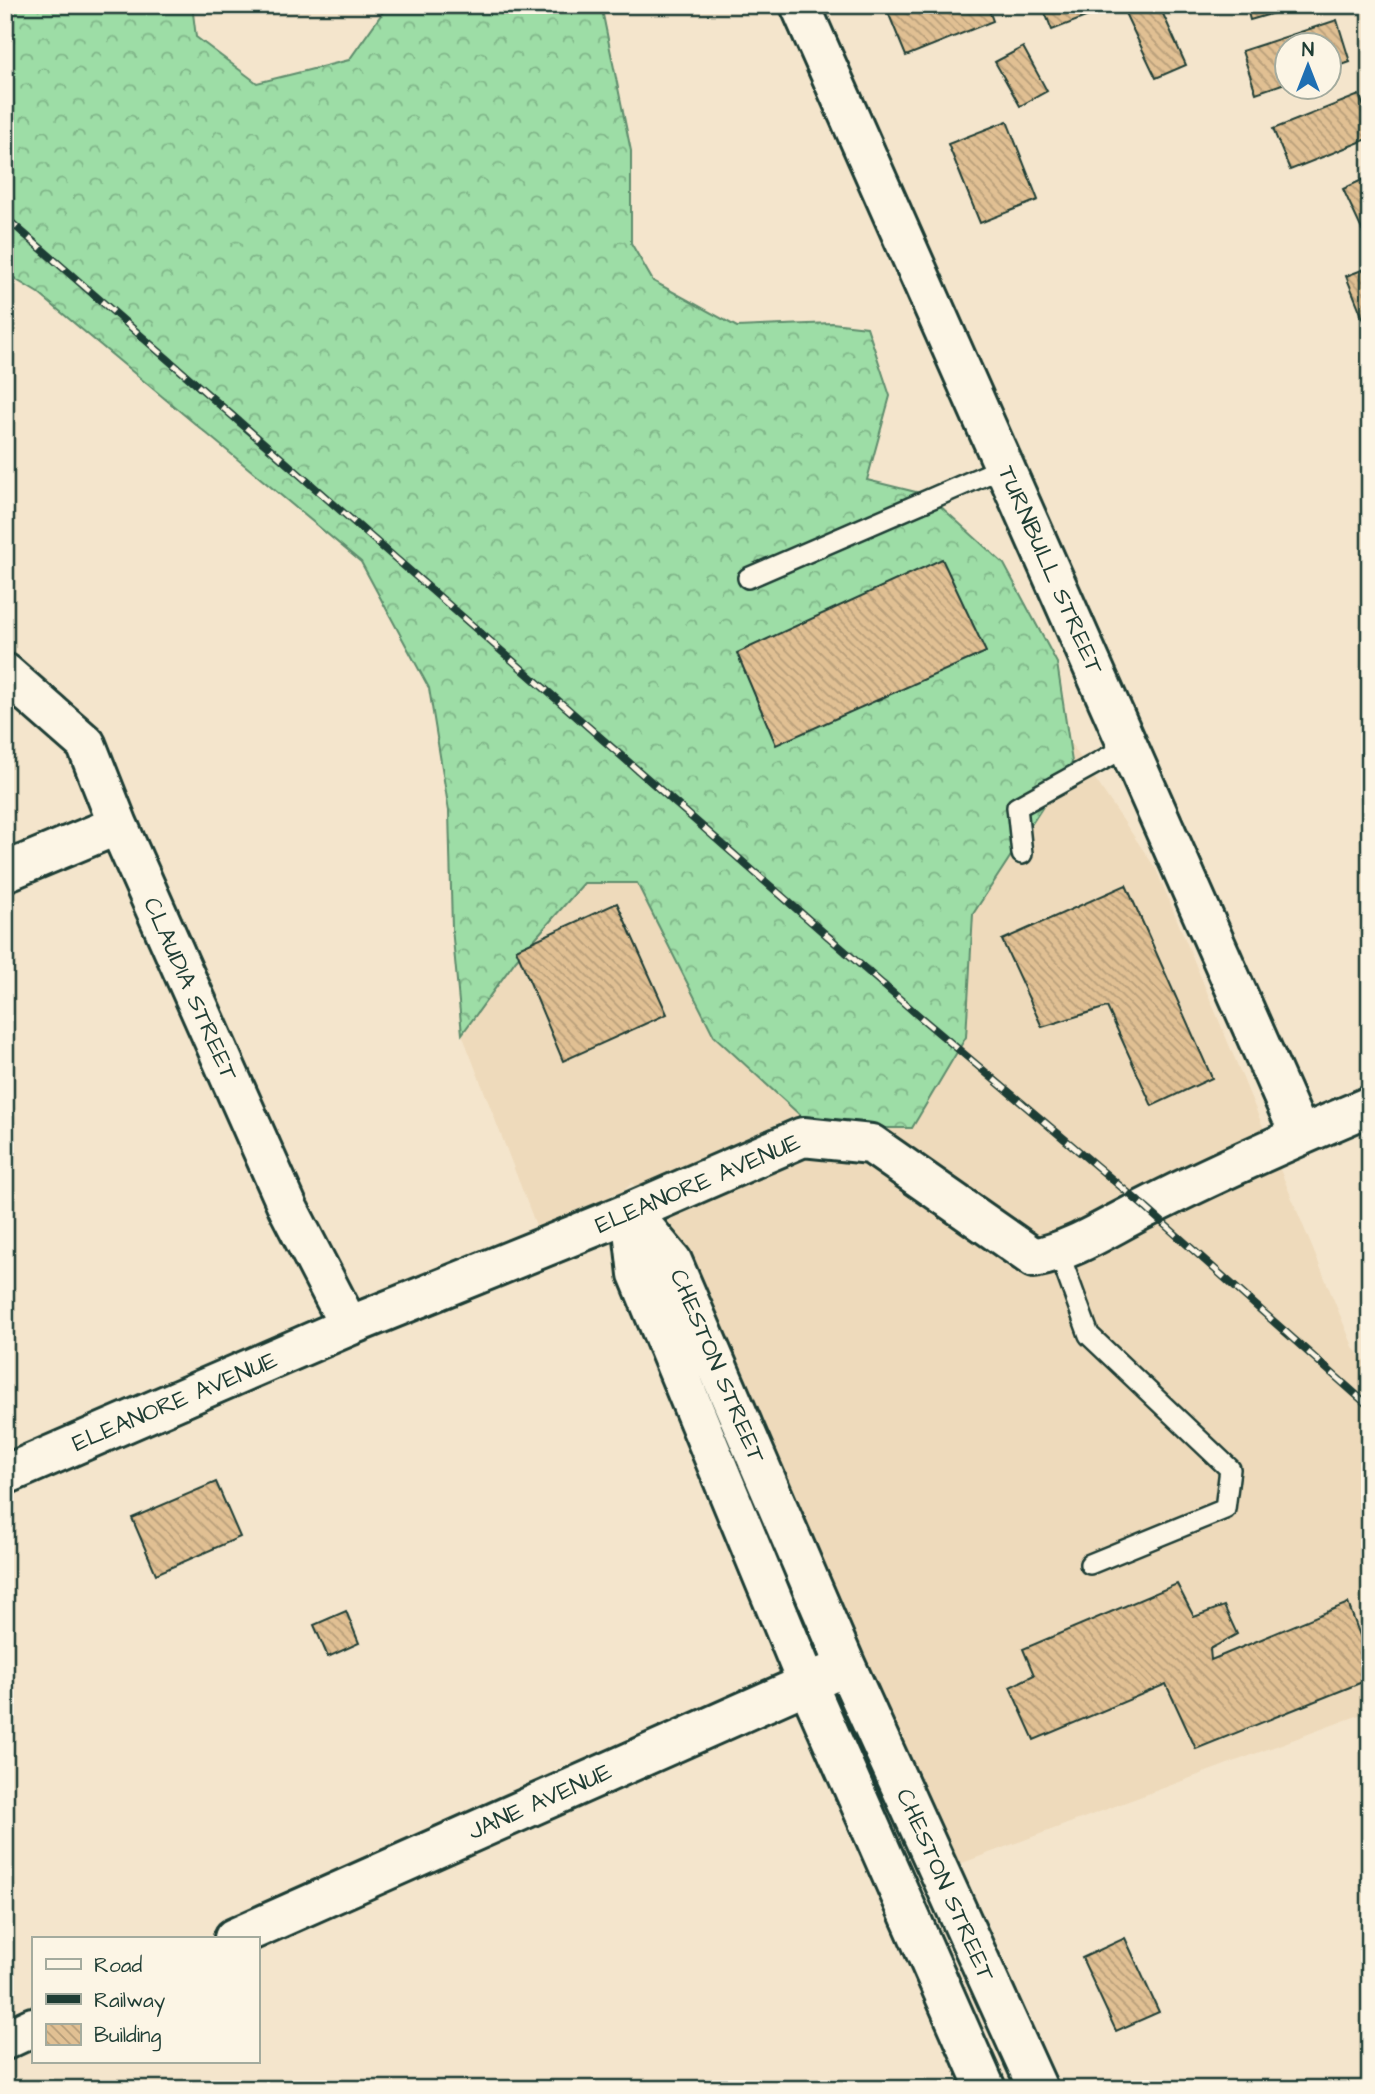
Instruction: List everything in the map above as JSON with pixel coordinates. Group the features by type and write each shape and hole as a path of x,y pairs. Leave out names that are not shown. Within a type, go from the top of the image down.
{"street":[{"name":"TURNBULL STREET","path":"800,5 1300,1135"},
{"name":"CLAUDIA STREET","path":"5,673 86,744 118,825 289,1210 349,1326"},
{"path":"5,872 118,825"},
{"name":"ELEANORE AVENUE","path":"5,1475 349,1326 631,1212 803,1137 871,1144 1034,1258 1059,1253 1146,1208 1300,1135 1370,1106"},
{"name":"CHESTON STREET","path":"631,1212 672,1261 846,1666 1038,2089"},
{"name":"CHESTON STREET","path":"631,1212 638,1274 807,1684 986,2089"},
{"name":"JANE AVENUE","path":"236,1937 846,1666"},
{"path":"5,2040 32,2027"}],"lane":[{"path":"748,578 1004,467"},
{"path":"1022,854 1017,807 1128,746"},
{"path":"1059,1253 1089,1335 1230,1469 1225,1509 1090,1564"}],"shaded area":[{"path":"1070,742 1156,869 1264,1129 1053,1233 1038,1236 884,1128 912,1127 966,1037 973,914 1072,762"},
{"path":"584,883 638,883 714,1036 801,1116 636,1188 632,1183 622,1192 611,1194 611,1198 537,1228 462,1034 516,960"},
{"path":"806,1158 866,1164 1025,1276 1038,1279 1067,1272 1153,1227 1279,1167 1354,1349 1370,1366 1370,1711 957,1865 854,1640 688,1252 663,1220"}],"green space":[{"path":"5,5 192,5 196,37 257,83 349,60 388,5 601,5 631,151 631,243 653,281 737,327 832,323 867,327 890,396 867,480 928,495 1004,564 1057,663 1072,762 973,914 966,1037 912,1128 884,1128 873,1123 801,1116 714,1036 637,883 584,883 516,960 462,1034 452,928 449,811 429,688 361,562 38,293 5,273"}],"building":[{"path":"885,5 987,5 993,21 906,56"},
{"path":"1042,5 1106,5 1107,9 1052,30"},
{"path":"1137,5 1159,5 1186,65 1156,78 1124,11"},
{"path":"1246,5 1302,5 1250,20"},
{"path":"1337,20 1341,32 1300,32"},
{"path":"1274,41 1274,87 1256,93 1242,51"},
{"path":"1344,43 1350,62 1344,64"},
{"path":"1023,47 1047,91 1020,106 995,62"},
{"path":"1359,95 1370,121 1370,138 1290,170 1273,129"},
{"path":"1007,121 1038,200 980,223 948,144"},
{"path":"1370,176 1370,242 1368,243 1343,189"},
{"path":"1370,267 1370,333 1369,333 1346,276"},
{"path":"942,559 986,652 776,745 737,653"},
{"path":"1126,885 1212,1078 1152,1106 1107,1007 1042,1027 1002,940"},
{"path":"617,903 667,1014 563,1061 516,949"},
{"path":"216,1482 240,1537 156,1574 132,1518"},
{"path":"1177,1584 1194,1617 1224,1606 1237,1634 1210,1649 1211,1660 1348,1603 1370,1663 1370,1679 1196,1749 1166,1684 1034,1740 1010,1687 1034,1675 1023,1649"},
{"path":"346,1611 359,1643 328,1657 314,1625"},
{"path":"1125,1938 1159,2012 1116,2031 1082,1958"}],"railway":[{"path":"5,217 919,1016 1146,1208 1370,1407"}]}
